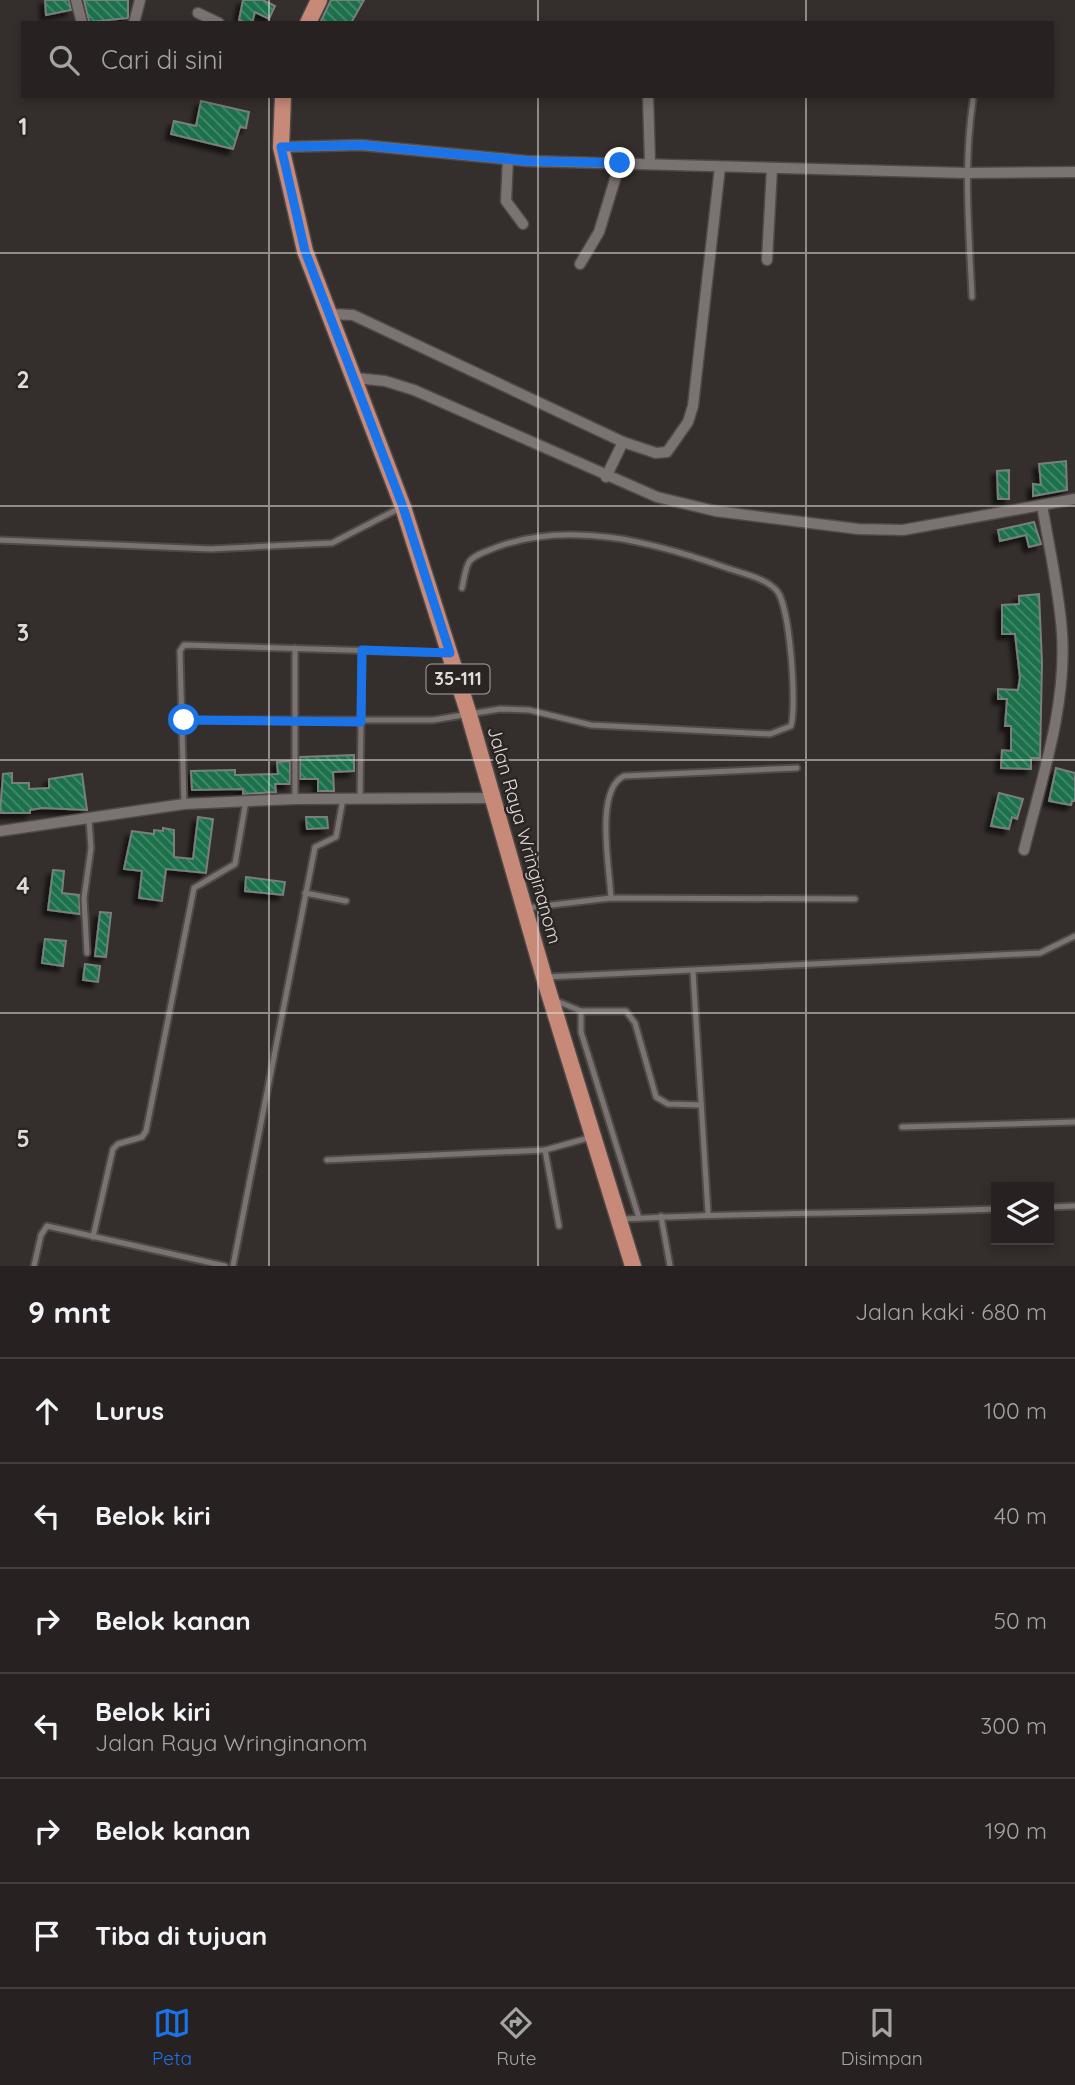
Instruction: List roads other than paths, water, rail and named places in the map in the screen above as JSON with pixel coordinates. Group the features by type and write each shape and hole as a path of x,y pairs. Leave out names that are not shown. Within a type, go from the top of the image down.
{"main road":[{"path":"309,21 319,0"},
{"name":"Jalan Raya Wringinanom","path":"283,98 281,147 305,251 356,378 403,507 469,715 544,977 633,1266"}],"street":[{"path":"76,0 81,21"},
{"path":"135,21 140,0"},
{"path":"198,13 215,21"},
{"path":"648,98 649,163"},
{"path":"281,147 361,145 509,159 720,167 966,173 1075,172"},
{"path":"509,159 506,201 523,224"},
{"path":"580,264 599,232 620,163"},
{"path":"331,314 353,314 623,442 656,453 667,452 691,414 720,167"},
{"path":"766,260 772,168"},
{"path":"356,378 385,381 414,390 606,477 657,497 693,507 858,529 932,526 1075,499"},
{"path":"606,477 623,442"},
{"path":"1024,850 1051,742 1061,675 1062,635 1042,505"},
{"path":"0,831 184,804 295,799 459,801 494,798"}],"lane":[{"path":"972,297 966,173 967,133 973,100"},
{"path":"0,540 211,549 332,543 403,507"},
{"path":"184,720 433,720 500,709 530,710 592,726 770,734 791,726 793,669 782,598 773,587 687,554 651,544 575,534 522,538 473,558 468,564 462,587"},
{"path":"184,804 184,720 180,651 184,645 450,653"},
{"path":"295,648 295,799"},
{"path":"360,799 362,650"},
{"path":"611,898 606,802 617,780 624,776 797,768"},
{"path":"233,1266 315,847 336,837 343,799"},
{"path":"93,1237 113,1149 118,1144 142,1137 146,1131 194,888 235,864 246,801"},
{"path":"87,953 84,898 91,848 89,820"},
{"path":"305,893 346,901"},
{"path":"525,908 611,898 855,899"},
{"path":"544,977 693,972 1040,953 1075,936"},
{"path":"693,972 708,1213"},
{"path":"551,999 581,1011 626,1011 635,1023 656,1097 668,1104 701,1105"},
{"path":"581,1011 581,1032 639,1218"},
{"path":"902,1127 1075,1122"},
{"path":"327,1160 545,1150 594,1136"},
{"path":"545,1150 559,1226"},
{"path":"1054,1207 1075,1206"},
{"path":"619,1219 708,1213 866,1214 991,1209"},
{"path":"661,1216 670,1266"},
{"path":"34,1266 41,1235 47,1226 225,1266"}]}
